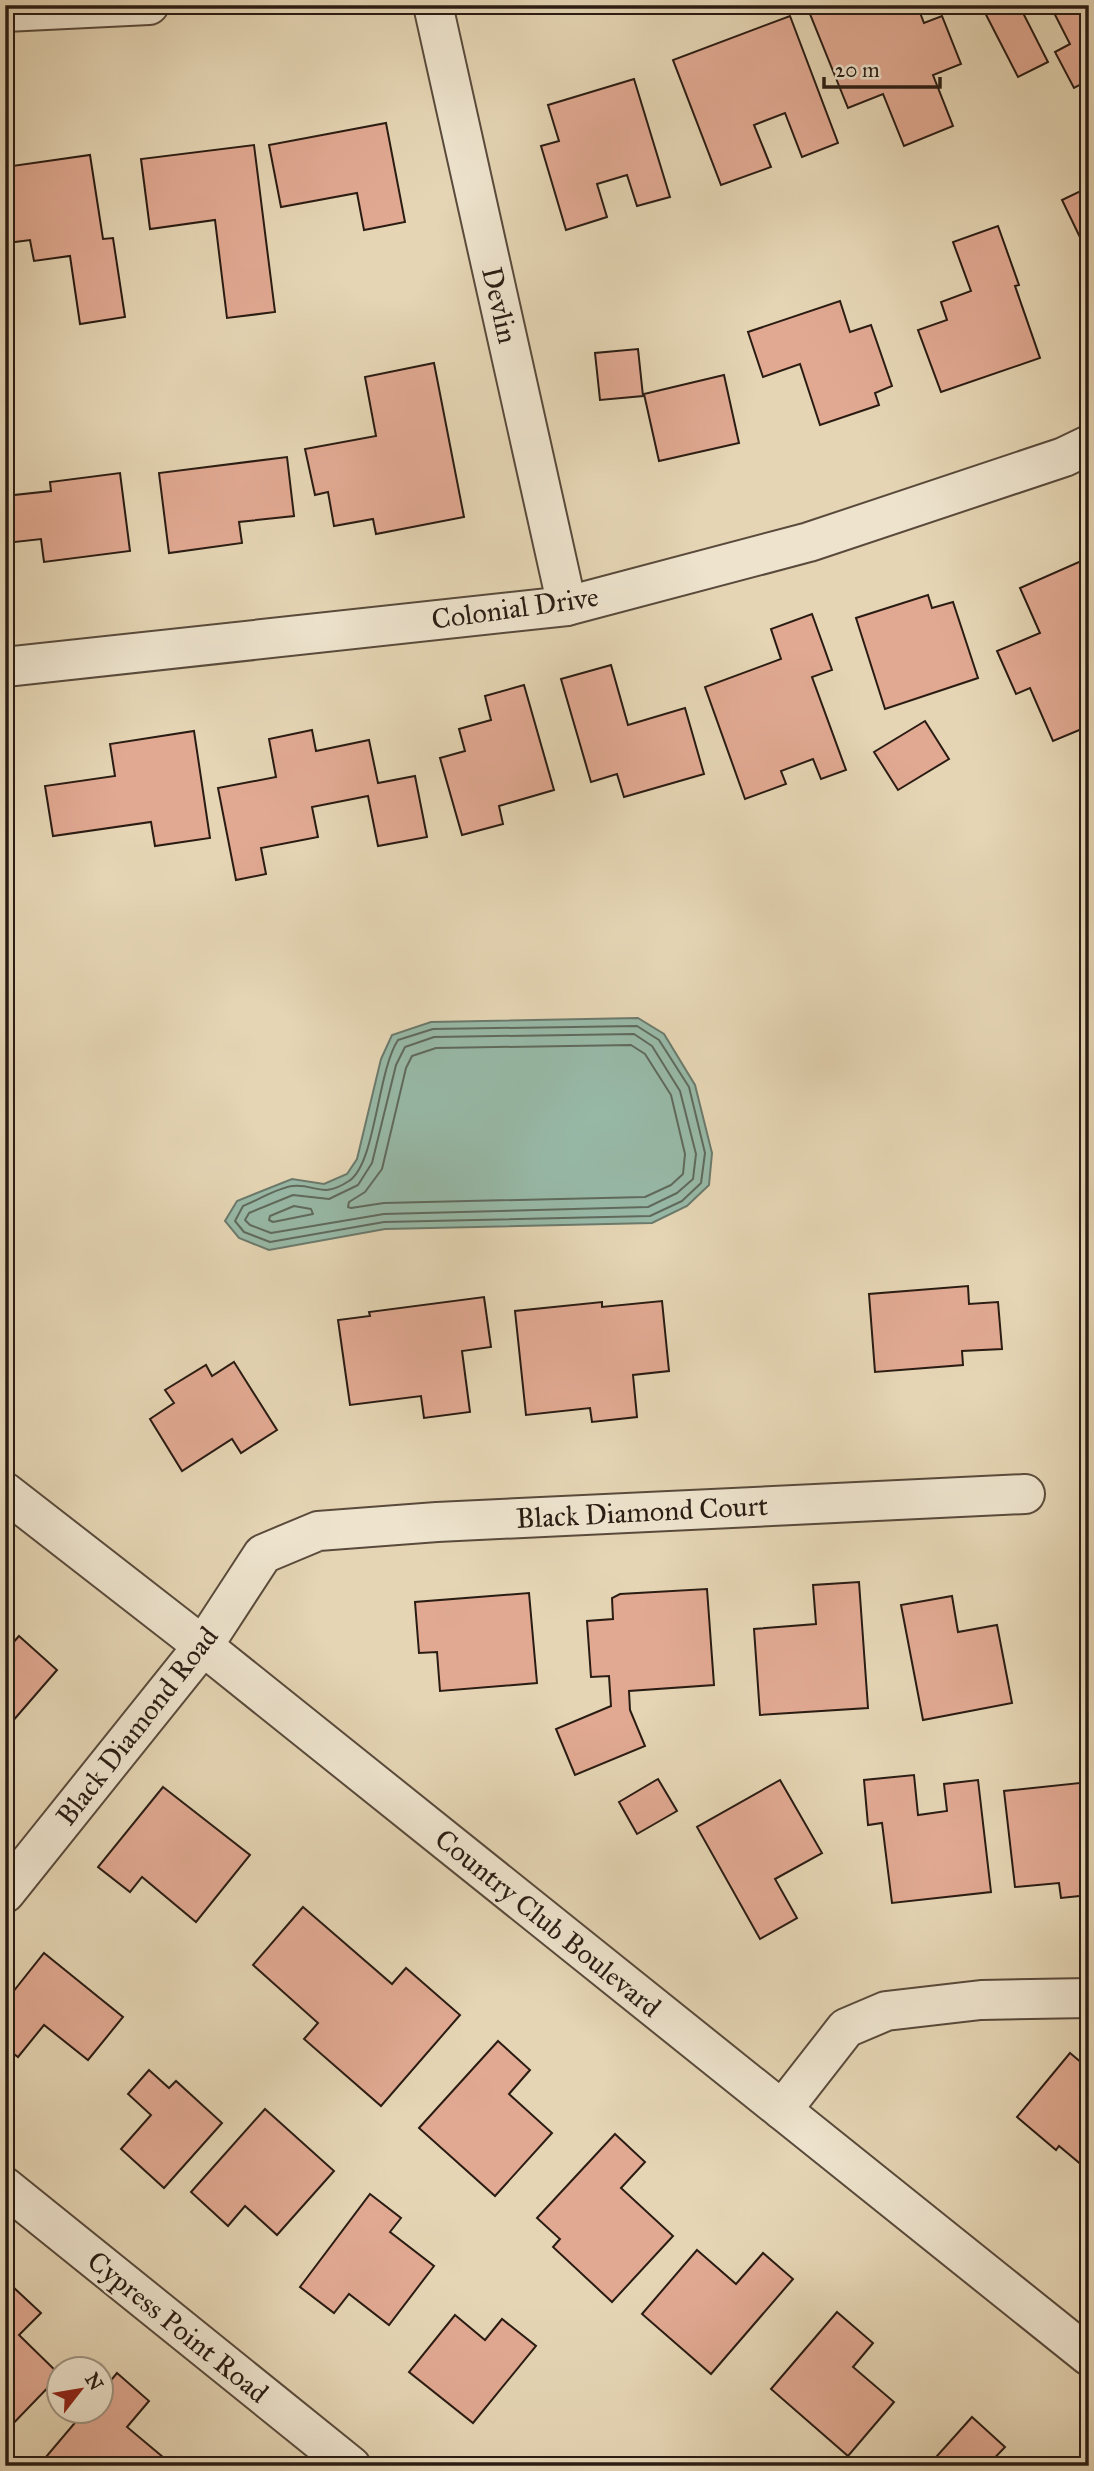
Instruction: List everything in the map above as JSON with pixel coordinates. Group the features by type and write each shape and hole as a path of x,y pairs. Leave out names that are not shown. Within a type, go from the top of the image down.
{"street":[{"path":"5,12 149,5"},
{"name":"Devlin","path":"433,5 567,606"},
{"name":"Colonial Drive","path":"5,667 567,606 809,542 1064,457 1089,445"},
{"name":"Country Club Boulevard","path":"5,1492 204,1646 1089,2356"},
{"name":"Black Diamond Court","path":"263,1554 318,1531 437,1522 1025,1494"},
{"name":"Black Diamond Road","path":"5,1894 204,1646 263,1554"},
{"path":"782,2110 846,2028 886,2011 981,2000 1089,1998"},
{"name":"Cypress Point Road","path":"5,2188 351,2466"}],"water":[{"path":"638,1018 664,1034 695,1085 712,1153 709,1185 687,1206 652,1223 385,1229 269,1250 239,1238 225,1221 237,1201 292,1179 324,1184 347,1174 357,1159 381,1059 392,1035 431,1022"}],"building":[{"path":"832,5 917,5 924,23 942,16 961,64 933,75 953,126 904,146 883,94 848,108 810,14"},
{"path":"981,5 1019,5 1048,62 1018,77"},
{"path":"1050,5 1089,5 1089,80 1074,88 1055,52 1070,44"},
{"path":"790,16 838,143 802,157 785,113 754,125 771,167 721,185 673,60"},
{"path":"634,79 670,197 637,206 627,175 597,184 607,217 566,230 541,146 559,141 548,105"},
{"path":"386,123 405,222 364,230 357,193 281,207 269,145"},
{"path":"254,145 275,312 227,318 215,220 150,229 141,159"},
{"path":"90,155 103,239 113,238 125,317 80,324 70,256 34,261 30,240 7,243 5,167"},
{"path":"1089,187 1089,256 1062,200"},
{"path":"998,226 1019,285 1015,286 1040,358 941,392 918,330 947,320 941,302 971,291 953,242"},
{"path":"840,301 850,332 871,325 892,386 875,393 879,405 820,425 800,364 763,377 748,332"},
{"path":"638,349 643,396 600,400 595,353"},
{"path":"434,363 464,517 376,534 373,519 334,526 328,492 315,495 305,449 376,436 365,377"},
{"path":"724,375 739,443 659,461 644,394"},
{"path":"287,457 294,516 239,522 242,543 169,553 159,473"},
{"path":"120,473 130,551 44,562 41,539 6,543 5,496 51,491 50,482"},
{"path":"1088,558 1089,726 1053,741 1030,688 1016,694 997,651 1040,633 1020,588"},
{"path":"928,595 932,608 953,602 978,678 885,709 856,618"},
{"path":"812,614 832,670 812,677 846,770 821,779 813,759 781,771 786,784 745,799 705,687 781,659 771,629"},
{"path":"611,665 628,725 685,708 704,774 624,797 617,774 591,782 561,679"},
{"path":"524,685 554,790 499,806 503,824 462,835 440,758 465,751 459,729 491,720 485,696"},
{"path":"925,721 949,759 898,790 874,752"},
{"path":"312,730 316,751 369,740 378,783 415,776 427,837 378,846 368,796 312,807 318,837 261,848 266,874 236,880 218,788 276,777 269,739"},
{"path":"194,731 210,838 155,846 151,822 53,836 45,786 115,776 110,744"},
{"path":"968,1286 969,1304 998,1302 1002,1349 962,1351 963,1365 875,1372 869,1294"},
{"path":"484,1297 491,1347 462,1351 470,1412 424,1418 421,1396 350,1405 338,1320 370,1316 369,1312"},
{"path":"662,1301 669,1371 633,1375 637,1417 592,1422 590,1408 526,1415 515,1311 602,1302 602,1307"},
{"path":"234,1362 277,1430 241,1453 232,1439 182,1471 150,1419 174,1403 165,1390 206,1365 212,1376"},
{"path":"859,1582 868,1708 760,1715 754,1629 816,1624 813,1585"},
{"path":"707,1589 714,1685 629,1691 630,1710 645,1746 575,1775 556,1729 611,1706 609,1676 591,1677 587,1621 613,1619 612,1598 620,1594"},
{"path":"529,1593 537,1683 440,1691 437,1652 419,1653 415,1602"},
{"path":"952,1596 958,1632 997,1625 1012,1703 923,1720 901,1605"},
{"path":"19,1636 57,1670 5,1730 5,1652"},
{"path":"914,1775 918,1815 947,1811 944,1784 978,1780 991,1892 892,1903 882,1823 868,1825 864,1780"},
{"path":"658,1779 677,1811 637,1834 619,1802"},
{"path":"780,1780 822,1853 775,1879 797,1918 760,1939 697,1827"},
{"path":"1089,1782 1089,1895 1061,1898 1059,1883 1015,1887 1004,1791"},
{"path":"163,1787 250,1855 196,1922 142,1877 130,1892 98,1867"},
{"path":"303,1907 392,1984 406,1968 460,2015 381,2106 304,2039 318,2023 253,1965"},
{"path":"44,1953 123,2017 88,2060 44,2025 18,2057 5,2047 5,2002"},
{"path":"498,2041 530,2070 509,2094 552,2133 495,2196 419,2128"},
{"path":"1070,2053 1089,2069 1089,2171 1059,2146 1056,2150 1017,2117"},
{"path":"149,2070 169,2088 176,2081 222,2123 164,2188 121,2149 151,2115 128,2094"},
{"path":"265,2109 334,2171 277,2235 245,2206 228,2226 191,2192"},
{"path":"615,2134 645,2162 621,2188 673,2236 612,2302 553,2247 560,2239 537,2218"},
{"path":"370,2194 401,2218 390,2232 434,2266 389,2325 349,2294 334,2313 300,2287"},
{"path":"697,2250 736,2284 763,2253 793,2279 711,2374 642,2314"},
{"path":"12,2286 41,2313 19,2335 46,2361 46,2390 5,2432 5,2294"},
{"path":"837,2312 873,2343 853,2367 894,2402 848,2456 771,2389"},
{"path":"455,2315 485,2340 502,2319 536,2346 473,2423 409,2372"},
{"path":"116,2374 149,2401 127,2427 170,2463 168,2466 42,2466 40,2464 72,2426 116,2426"},
{"path":"972,2417 1005,2447 987,2466 928,2466"}]}
